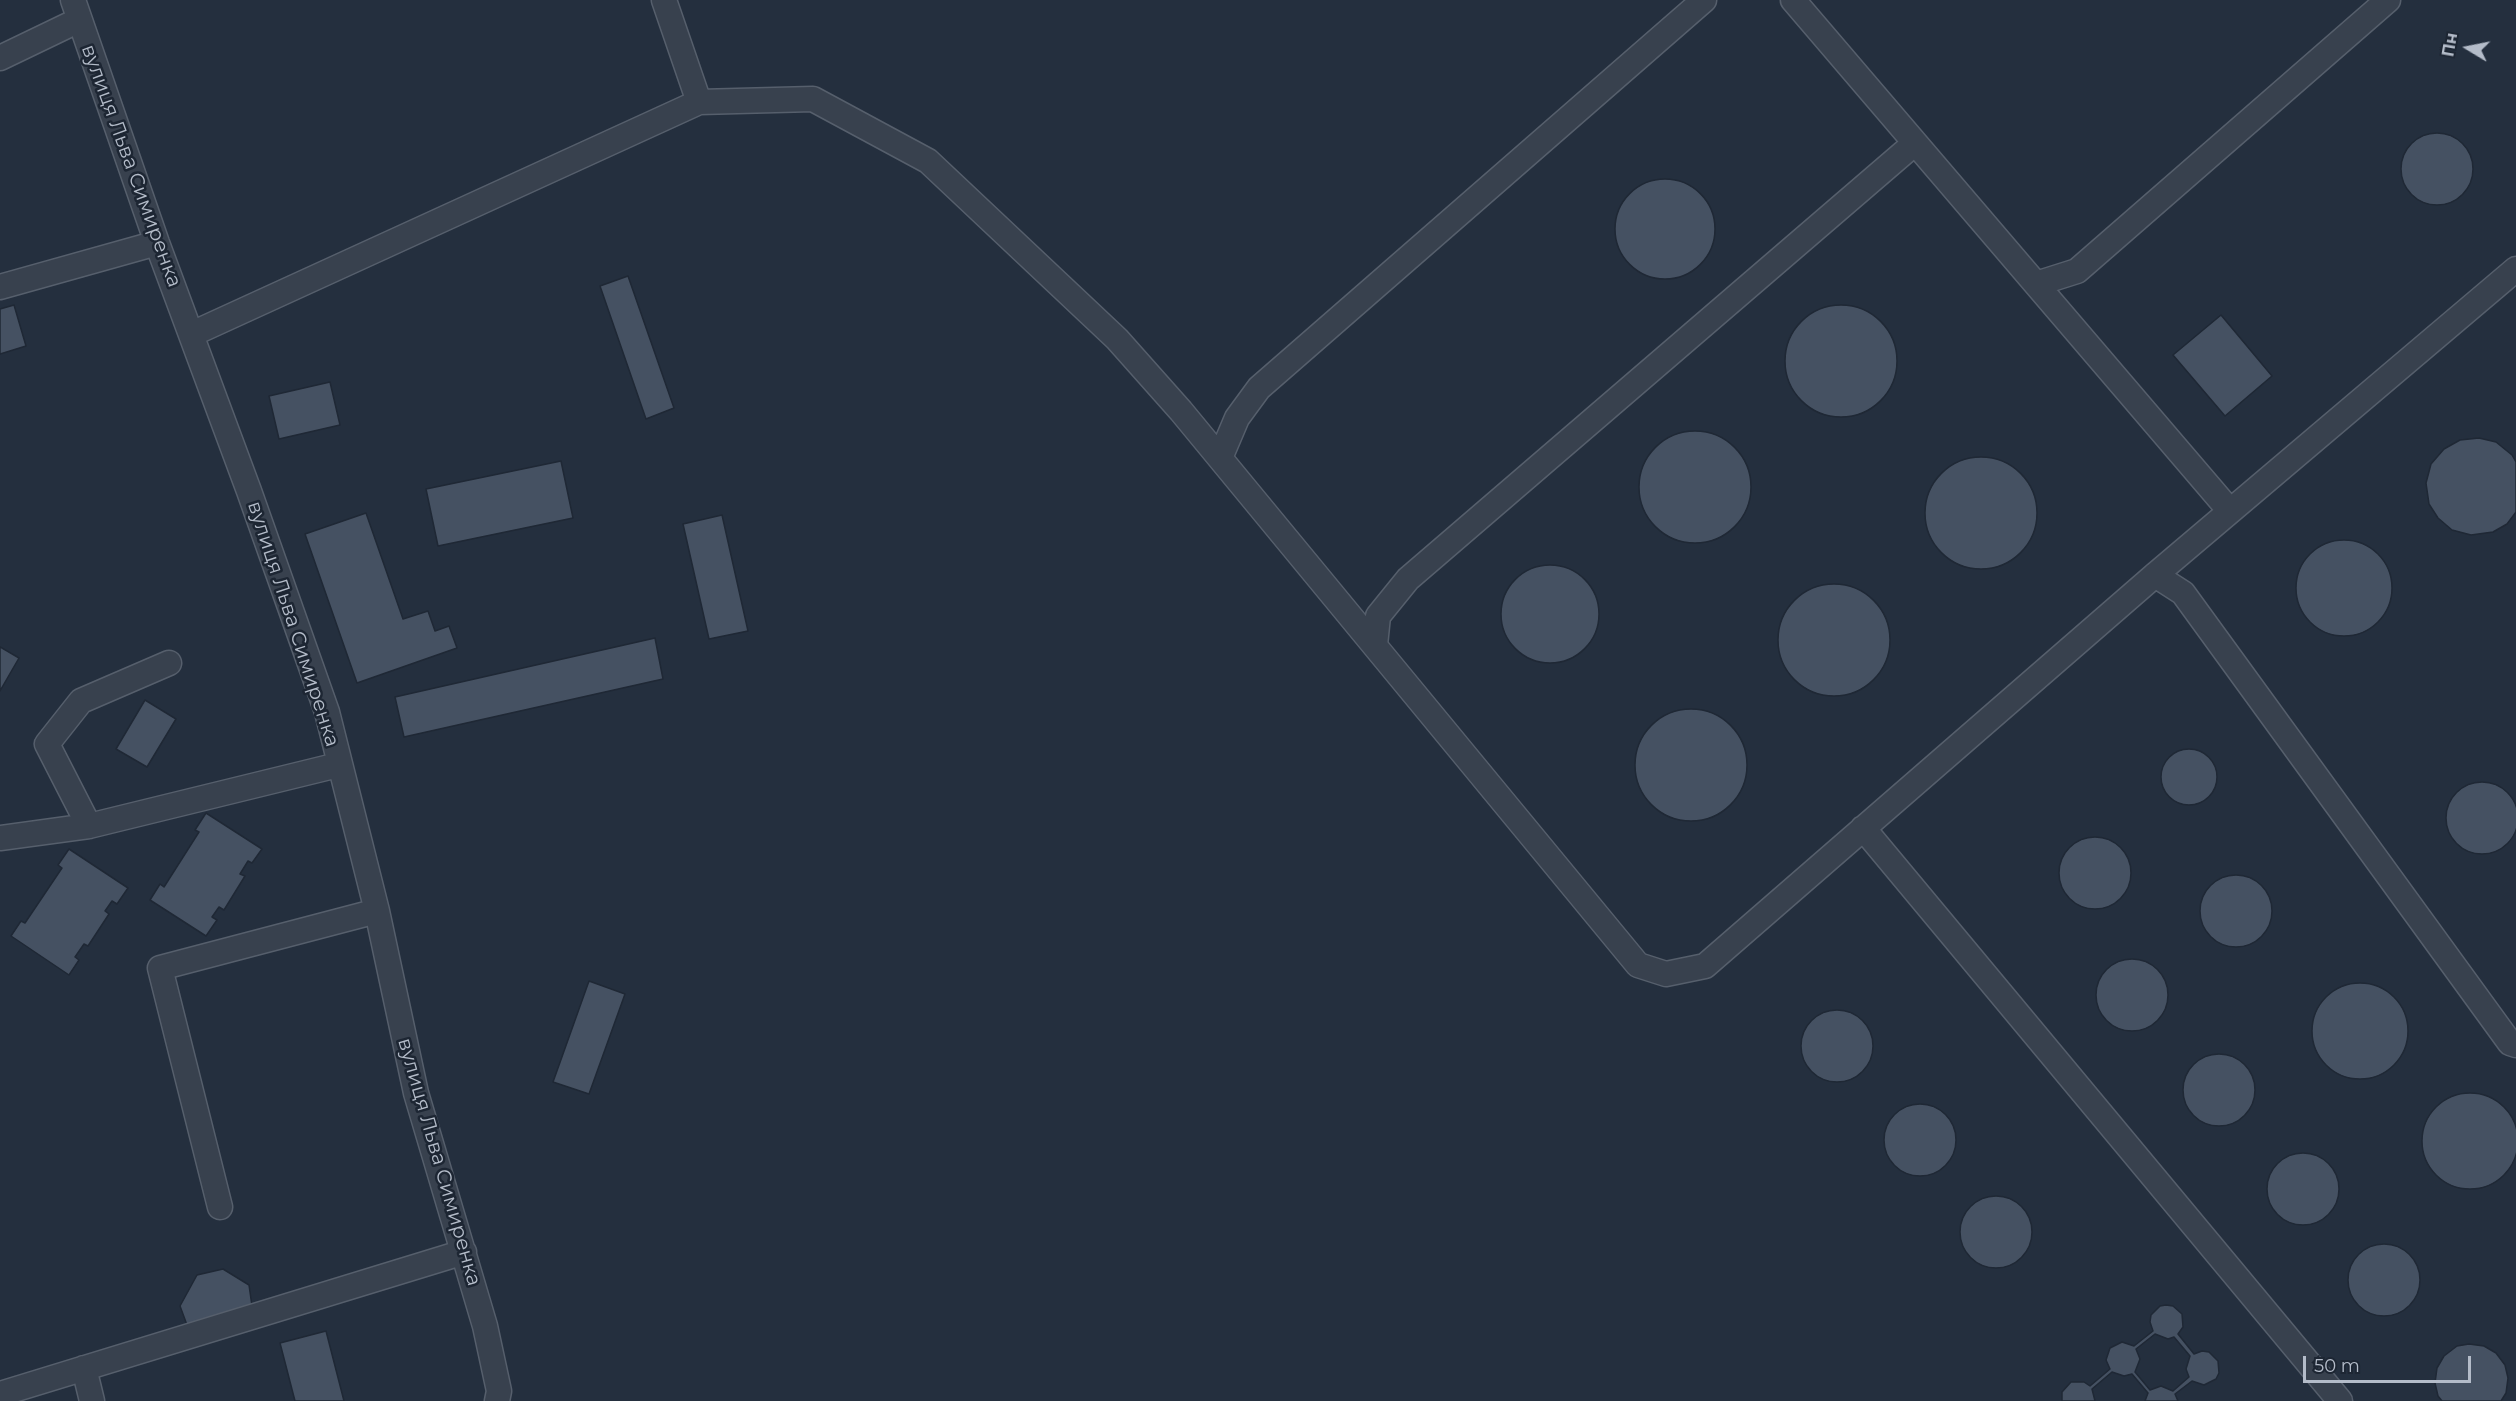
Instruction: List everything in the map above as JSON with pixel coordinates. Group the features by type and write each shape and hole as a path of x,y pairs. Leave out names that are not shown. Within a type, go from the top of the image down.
{"street":[{"path":"664,0 699,102"},
{"path":"1220,458 1237,418 1259,388 1704,0"},
{"path":"1793,0 2230,511"},
{"path":"2036,284 2077,271 2388,0"},
{"path":"0,58 76,10"},
{"name":"вулиця Льва Симиренка","path":"76,10 157,243 192,334 327,712 376,911 416,1093 486,1326 499,1391 497,1401"},
{"path":"192,334 699,102 813,99 928,161 1117,339 1220,458 1638,965 1666,974 1705,966 2155,575 2516,268"},
{"path":"1375,645 1378,616 1408,579 1915,142"},
{"path":"0,287 157,243"},
{"path":"2155,575 2183,593 2510,1043 2516,1045"},
{"path":"89,826 46,744 81,701 169,663"},
{"path":"0,838 89,826 339,765"},
{"path":"1863,828 2340,1401"},
{"path":"220,1207 160,968 376,911"},
{"path":"0,1394 464,1252"},
{"path":"84,1368 92,1401"}],"building":[{"path":"2437,133 2451,136 2463,143 2470,155 2473,169 2470,183 2463,195 2451,202 2437,205 2423,202 2411,195 2404,183 2401,169 2404,155 2411,143 2423,136"},
{"path":"1665,179 1684,183 1701,193 1711,210 1715,229 1711,248 1701,265 1684,275 1665,279 1646,275 1629,265 1619,248 1615,229 1619,210 1629,193 1646,183"},
{"path":"628,276 674,408 646,419 600,286"},
{"path":"14,305 26,346 0,354 0,309"},
{"path":"1841,305 1862,309 1881,321 1893,340 1897,361 1893,382 1881,401 1862,413 1841,417 1820,413 1801,401 1789,382 1785,361 1789,340 1801,321 1820,309"},
{"path":"2221,315 2272,376 2225,416 2173,355"},
{"path":"330,382 340,425 279,439 269,396"},
{"path":"1695,431 1716,435 1735,447 1747,466 1751,487 1747,508 1735,527 1716,539 1695,543 1674,539 1655,527 1643,508 1639,487 1643,466 1655,447 1674,435"},
{"path":"2479,438 2496,442 2512,455 2516,462 2516,512 2507,524 2493,532 2471,535 2452,530 2438,518 2429,504 2426,483 2431,464 2444,449 2460,440"},
{"path":"1981,457 2002,461 2021,473 2033,492 2037,513 2033,534 2021,553 2002,565 1981,569 1960,565 1941,553 1929,534 1925,513 1929,492 1941,473 1960,461"},
{"path":"561,461 573,518 438,546 426,489"},
{"path":"366,513 403,619 428,611 435,631 449,626 457,648 357,683 305,534"},
{"path":"722,515 748,631 709,639 683,524"},
{"path":"2344,540 2362,543 2378,554 2389,570 2392,588 2389,606 2378,622 2362,633 2344,636 2326,633 2310,622 2299,606 2296,588 2299,570 2310,554 2326,543"},
{"path":"1550,565 1569,569 1585,579 1595,595 1599,614 1595,633 1585,649 1569,659 1550,663 1531,659 1515,649 1505,633 1501,614 1505,595 1515,579 1531,569"},
{"path":"1834,584 1855,588 1874,600 1886,619 1890,640 1886,661 1874,680 1855,692 1834,696 1813,692 1794,680 1782,661 1778,640 1782,619 1794,600 1813,588"},
{"path":"655,638 663,679 404,737 395,697"},
{"path":"0,647 19,658 0,691"},
{"path":"145,700 176,719 147,767 116,749"},
{"path":"1691,709 1712,713 1731,725 1743,744 1747,765 1743,786 1731,805 1712,817 1691,821 1670,817 1651,805 1639,786 1635,765 1639,744 1651,725 1670,713"},
{"path":"2189,749 2204,754 2212,762 2217,777 2212,792 2204,800 2189,805 2174,800 2166,792 2161,777 2166,762 2174,754"},
{"path":"2482,782 2496,785 2508,792 2515,804 2518,818 2515,832 2508,844 2496,851 2482,854 2468,851 2456,844 2449,832 2446,818 2449,804 2456,792 2468,785"},
{"path":"206,813 262,849 252,863 248,861 240,874 245,876 224,910 219,907 212,917 217,920 206,936 150,900 160,884 164,887 199,832 195,830"},
{"path":"2088,837 2102,837 2121,847 2131,866 2131,880 2121,899 2102,909 2088,909 2069,899 2059,880 2059,866 2069,847"},
{"path":"69,849 128,888 117,904 112,901 105,911 109,914 88,946 84,944 75,957 79,960 69,975 11,936 21,921 25,923 62,868 58,865"},
{"path":"2229,875 2243,875 2262,885 2272,904 2272,918 2262,937 2243,947 2229,947 2210,937 2200,918 2200,904 2210,885"},
{"path":"2125,959 2139,959 2158,969 2168,988 2168,1002 2158,1021 2139,1031 2125,1031 2106,1021 2096,1002 2096,988 2106,969"},
{"path":"589,981 625,994 589,1094 553,1082"},
{"path":"2360,983 2378,986 2394,997 2405,1013 2408,1031 2405,1049 2394,1065 2378,1076 2360,1079 2342,1076 2326,1065 2315,1049 2312,1031 2315,1013 2326,997 2342,986"},
{"path":"1830,1010 1844,1010 1863,1020 1873,1039 1873,1053 1863,1072 1844,1082 1830,1082 1811,1072 1801,1053 1801,1039 1811,1020"},
{"path":"2212,1054 2226,1054 2245,1064 2255,1083 2255,1097 2245,1116 2226,1126 2212,1126 2193,1116 2183,1097 2183,1083 2193,1064"},
{"path":"2470,1093 2488,1097 2504,1107 2514,1123 2518,1141 2514,1159 2504,1175 2488,1185 2470,1189 2452,1185 2436,1175 2426,1159 2422,1141 2426,1123 2436,1107 2452,1097"},
{"path":"1913,1104 1927,1104 1946,1114 1956,1133 1956,1147 1946,1166 1927,1176 1913,1176 1894,1166 1884,1147 1884,1133 1894,1114"},
{"path":"2296,1153 2310,1153 2329,1163 2339,1182 2339,1196 2329,1215 2310,1225 2296,1225 2277,1215 2267,1196 2267,1182 2277,1163"},
{"path":"1989,1196 2003,1196 2022,1206 2032,1225 2032,1239 2022,1258 2003,1268 1989,1268 1970,1258 1960,1239 1960,1225 1970,1206"},
{"path":"2377,1244 2391,1244 2410,1254 2420,1273 2420,1287 2410,1306 2391,1316 2377,1316 2358,1306 2348,1287 2348,1273 2358,1254"},
{"path":"223,1269 249,1285 252,1306 187,1325 180,1306 197,1275"},
{"path":"2160,1306 2173,1306 2182,1314 2183,1327 2178,1334 2194,1354 2202,1351 2209,1352 2218,1361 2219,1373 2216,1379 2204,1385 2192,1381 2175,1394 2178,1401 2145,1401 2148,1393 2132,1374 2124,1376 2112,1372 2092,1389 2095,1401 2062,1401 2062,1392 2071,1382 2084,1382 2090,1386 2110,1369 2106,1360 2110,1348 2122,1342 2134,1346 2153,1331 2150,1322 2151,1315","holes":["2155,1334 2168,1339 2174,1337 2190,1356 2186,1369 2189,1377 2173,1391 2161,1386 2150,1390 2135,1372 2140,1359 2136,1349"]},
{"path":"326,1331 344,1401 295,1401 280,1343"},
{"path":"2469,1344 2484,1346 2496,1353 2505,1365 2508,1378 2506,1393 2501,1401 2442,1401 2438,1396 2435,1383 2437,1368 2444,1356 2457,1346"}]}
